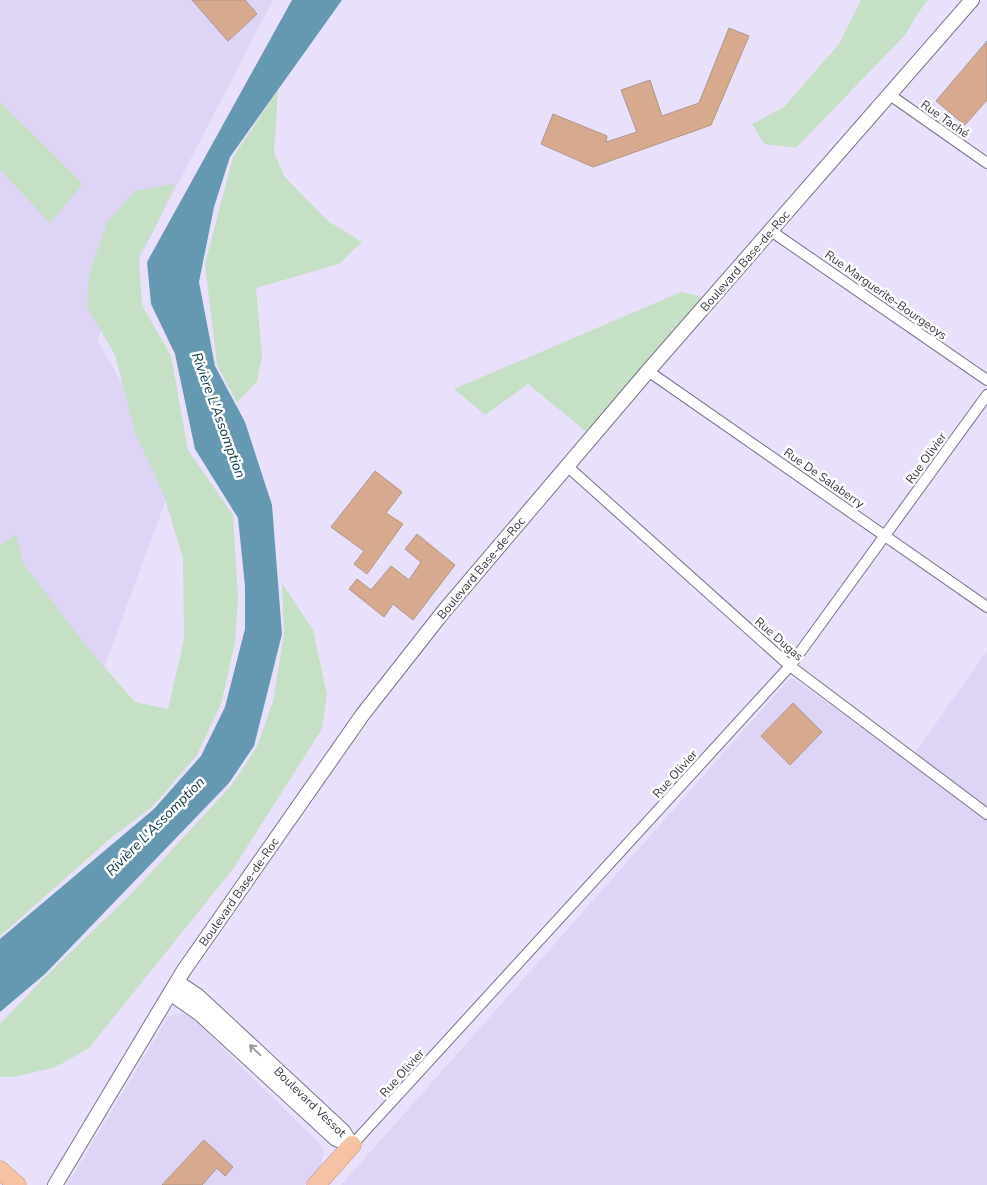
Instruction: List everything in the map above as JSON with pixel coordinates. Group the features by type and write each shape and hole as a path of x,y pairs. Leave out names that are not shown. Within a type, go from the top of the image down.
{"highway":[{"path":"316,1185 352,1146"},
{"path":"0,1170 17,1185"}],"street":[{"name":"Boulevard Base-de-Roc","path":"55,1185 200,946 363,714 444,611 648,371 972,0"},
{"name":"Rue Taché","path":"890,95 987,163"},
{"name":"Rue Marguerite-Bourgeoys","path":"771,231 987,380"},
{"name":"Rue De Salaberry","path":"648,371 987,607"},
{"name":"Rue Olivier","path":"352,1146 790,666 987,395"},
{"name":"Rue Dugas","path":"567,466 790,666 987,814"},
{"name":"Boulevard Vessot","path":"174,988 198,996 343,1131 352,1146"}],"shaded area":[{"path":"0,0 273,0 97,340 147,426 170,489 92,700 0,792"},
{"path":"987,651 987,814 912,757"},
{"path":"791,677 987,818 987,1185 341,1185"},
{"path":"179,1013 187,1015 195,1021 321,1145 324,1151 322,1163 316,1173 304,1185 67,1185 168,1017"}],"green space":[{"path":"861,0 928,0 906,34 796,148 764,144 752,124 784,107 839,44"},
{"path":"278,90 274,152 284,176 328,221 362,242 339,264 256,288 262,357 257,381 237,403 217,365 205,264 233,157"},
{"path":"0,102 83,184 50,223 0,170"},
{"path":"175,184 155,228 139,256 142,305 171,356 188,450 233,515 238,600 235,642 221,704 197,755 153,806 112,837 0,936 0,545 16,535 23,563 87,647 135,702 168,709 184,639 183,559 164,495 135,433 115,355 87,307 89,275 107,222 135,191"},
{"path":"681,292 708,298 589,434 528,384 485,415 454,389"},
{"path":"282,583 313,630 327,694 322,729 233,869 89,1048 56,1067 14,1077 0,1077 0,1024 46,976 130,895 231,786 257,747 273,701 284,634"}],"water":[{"name":"Rivière L'Assomption","path":"292,0 342,0 230,157 214,207 199,282 215,366 245,422 272,505 282,634 254,746 229,783 45,974 0,1012 0,939 154,809 201,756 225,707 245,629 245,586 238,518 195,449 175,354 151,304 147,262"}],"building":[{"path":"192,0 245,0 257,14 228,41"},
{"path":"729,28 749,36 711,125 593,167 541,144 553,114 607,136 606,142 637,132 621,90 650,80 662,116 699,103"},
{"path":"987,41 987,100 965,125 936,101"},
{"path":"375,471 402,492 386,513 403,524 367,574 354,564 364,551 331,527"},
{"path":"417,534 455,565 413,620 393,604 384,617 349,589 357,579 371,590 391,566 409,580 421,562 405,549"},
{"path":"793,703 822,732 790,765 761,736"},
{"path":"204,1140 233,1167 225,1176 217,1168 202,1185 162,1185"}]}
